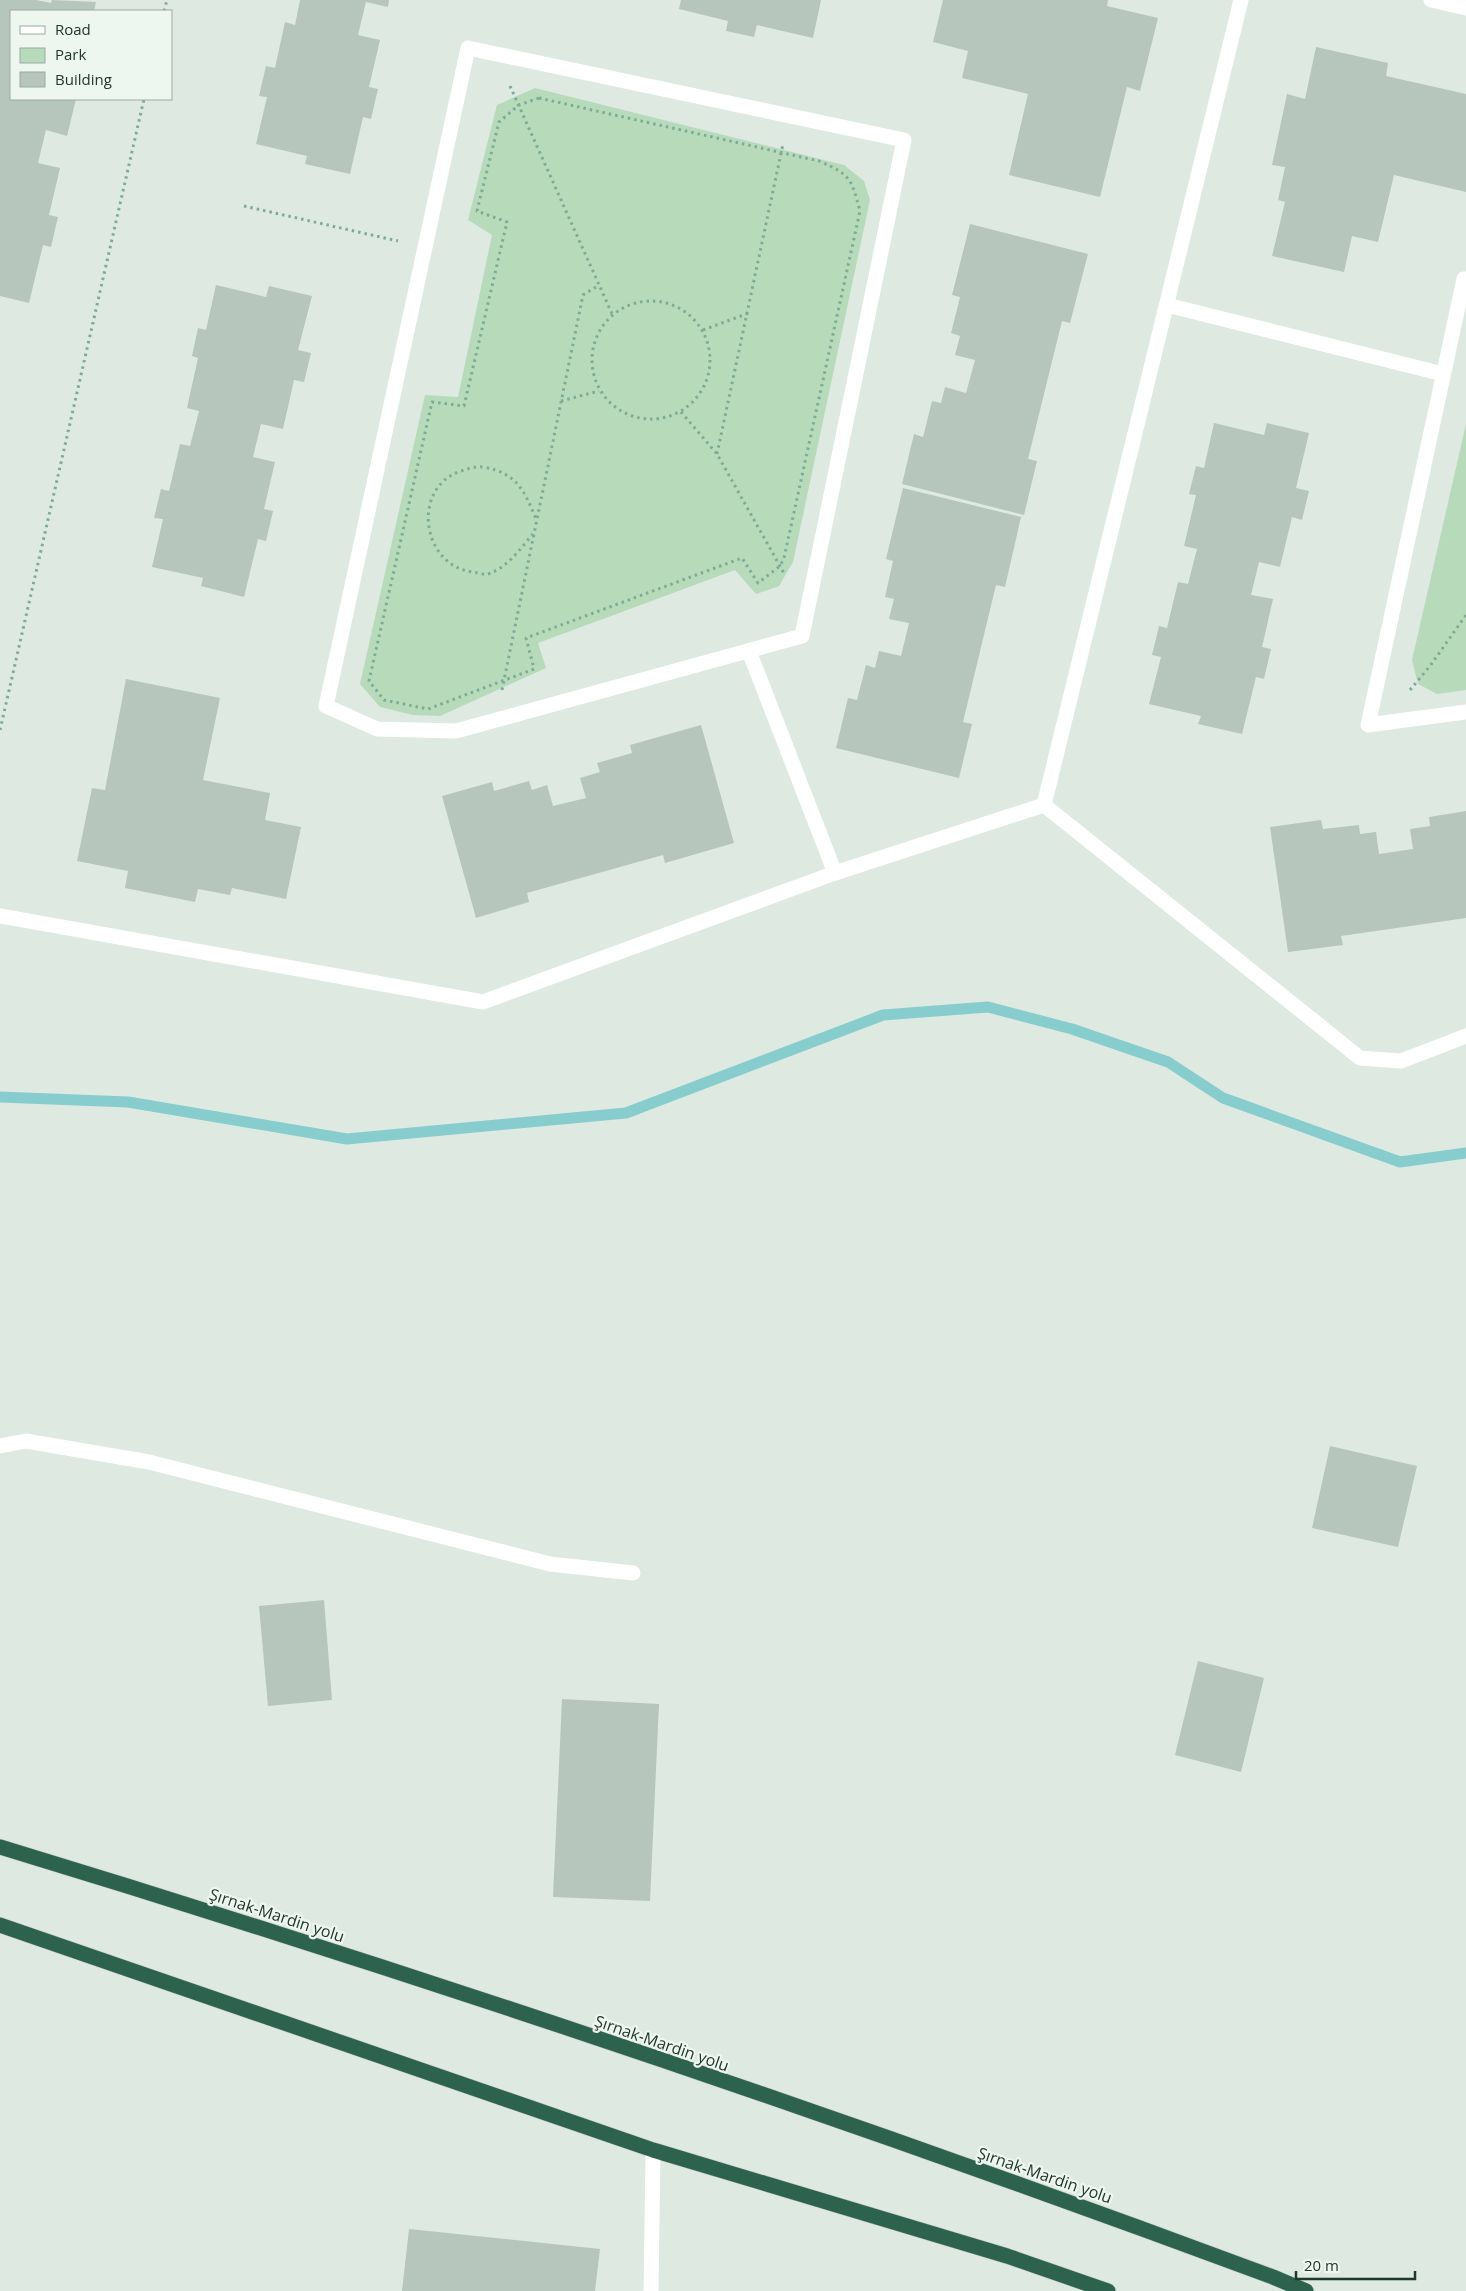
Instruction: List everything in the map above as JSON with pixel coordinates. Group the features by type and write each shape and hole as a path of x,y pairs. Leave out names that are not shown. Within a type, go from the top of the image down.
{"highway":[{"name":"Şırnak-Mardin yolu","path":"0,1847 217,1913 661,2061 1063,2199 1306,2291"},
{"path":"0,1925 653,2150 1007,2256 1108,2291"}],"street":[{"path":"1044,805 1241,0"},
{"path":"1431,0 1466,8"},
{"path":"468,48 790,116 904,140 802,636 456,731 378,729 326,706 468,48"},
{"path":"1466,279 1464,279 1443,374 1368,725 1466,712"},
{"path":"1167,305 1443,374"},
{"path":"749,651 835,873"},
{"path":"0,916 483,1002 835,873 1044,805"},
{"path":"1044,805 1360,1058 1401,1061 1466,1036"},
{"path":"0,1446 26,1441 149,1462 550,1564 633,1573"},
{"path":"651,2291 653,2150"}],"path":[{"path":"496,54 613,316"},
{"path":"539,98 782,152 819,161 837,169 852,181 860,211 784,558 780,566 758,583 742,558 526,638 534,668 428,709 384,700 369,681 432,402 464,406 507,222 477,211 499,122 519,105 539,98"},
{"path":"0,730 144,100"},
{"path":"718,454 790,116"},
{"path":"244,206 425,247"},
{"path":"495,720 583,295 599,285"},
{"path":"642,301 666,302 686,312 702,330 710,352 709,375 699,396 681,412 659,420 636,418 615,408 599,391 592,369 593,346 603,324 621,309 642,301"},
{"path":"702,330 749,313"},
{"path":"561,401 599,391"},
{"path":"681,412 718,454 780,566 808,610"},
{"path":"534,533 508,562 488,574 464,571 447,564 428,533 428,508 436,489 453,474 476,466 495,470 512,480 525,491 536,519"},
{"path":"1382,724 1430,666 1466,615"}],"green space":[{"path":"535,88 844,165 864,181 870,200 793,562 779,586 756,594 735,570 538,643 546,668 440,716 413,715 380,707 360,684 425,395 458,397 492,235 468,220 497,105"},
{"path":"1466,424 1466,690 1437,694 1418,684 1412,660"}],"building":[{"path":"0,0 36,0 51,3 52,0 96,2 94,10 10,10 10,100 76,100 67,136 46,130 38,163 60,168 49,215 58,217 51,247 43,245 29,303 0,296"},
{"path":"300,0 389,0 388,7 366,2 358,35 380,40 369,87 378,89 371,119 363,117 350,174 305,164 307,156 256,144 267,97 259,96 266,66 275,68 285,22 295,25"},
{"path":"681,0 821,0 813,38 757,25 754,37 726,31 728,21 679,9"},
{"path":"943,0 1108,0 1107,6 1158,18 1140,91 1127,87 1100,197 1009,175 1028,94 962,78 968,51 933,42"},
{"path":"1316,47 1388,63 1386,76 1466,94 1466,192 1394,175 1378,242 1352,236 1344,272 1272,256 1285,202 1278,200 1285,167 1272,165 1287,94 1305,99"},
{"path":"970,224 1088,254 1070,323 1062,321 1028,459 1037,461 1024,515 902,484 914,434 923,437 932,401 941,403 945,387 966,393 975,360 955,355 960,336 951,333 960,297 952,295"},
{"path":"216,285 266,297 269,286 312,296 298,350 311,353 304,382 294,380 283,429 261,424 253,457 275,462 264,509 273,511 266,541 258,539 244,597 201,586 203,578 152,567 163,519 154,518 161,489 169,491 180,444 190,446 199,411 187,408 198,358 192,356 198,328 206,330"},
{"path":"1214,423 1264,435 1267,423 1309,433 1296,488 1309,491 1302,520 1292,517 1280,567 1259,562 1251,595 1273,599 1262,647 1271,649 1264,679 1256,677 1242,734 1198,724 1201,716 1149,704 1161,657 1152,655 1159,626 1167,628 1178,582 1188,584 1197,549 1184,546 1196,495 1189,494 1196,466 1204,468"},
{"path":"903,488 1021,517 1005,587 996,585 963,722 972,724 959,778 836,748 848,698 857,700 866,665 875,668 879,651 901,656 909,623 889,619 894,599 885,597 893,561 886,559"},
{"path":"126,679 220,698 203,780 270,793 265,820 301,827 286,899 232,888 230,895 198,889 195,902 125,888 128,871 77,861 92,788 105,790"},
{"path":"701,725 734,843 665,863 663,855 527,893 529,902 476,918 442,796 492,782 494,791 529,781 532,790 547,785 553,806 586,798 580,778 600,772 597,763 632,753 630,745"},
{"path":"1466,811 1466,918 1341,936 1343,945 1288,952 1270,827 1321,820 1323,829 1359,825 1360,834 1376,832 1379,854 1413,849 1410,829 1430,826 1429,817"},
{"path":"1330,1446 1417,1466 1398,1547 1312,1528"},
{"path":"324,1600 332,1700 268,1706 259,1606"},
{"path":"1198,1661 1264,1678 1241,1772 1175,1755"},
{"path":"562,1699 659,1704 650,1901 553,1897"},
{"path":"409,2229 600,2249 595,2291 402,2291"}],"waterway":[{"path":"0,1097 128,1102 347,1139 626,1113 883,1015 988,1007 1072,1029 1168,1062 1223,1098 1400,1162 1466,1153"}]}
